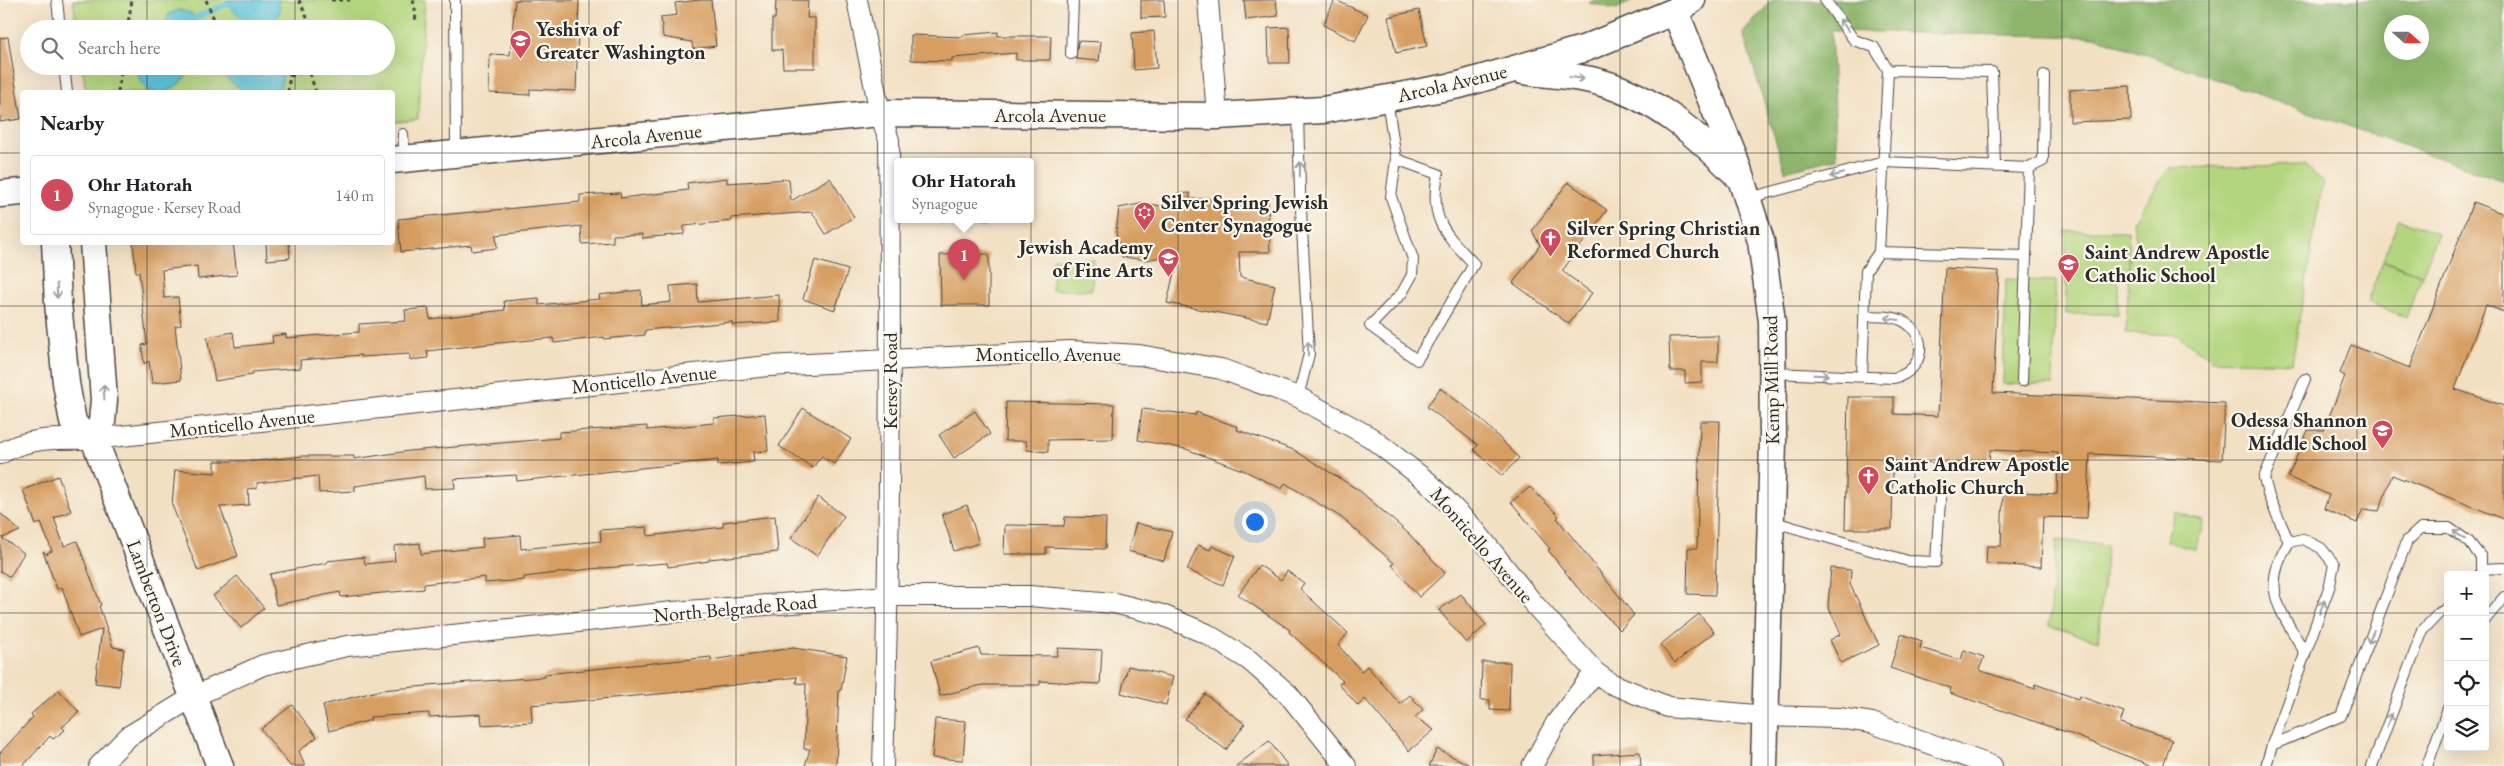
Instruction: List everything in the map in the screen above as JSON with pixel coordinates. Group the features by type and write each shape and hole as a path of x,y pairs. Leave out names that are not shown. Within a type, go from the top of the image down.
{"street":[{"name":"Kersey Road","path":"857,0 880,113 889,140 891,358 888,596 882,766"},
{"path":"1208,0 1217,116"},
{"name":"Arcola Avenue","path":"400,151 456,155 880,113 1217,116 1323,110 1459,85 1511,70 1586,48 1683,5"},
{"name":"Kemp Mill Road","path":"1683,5 1761,241 1772,321 1771,521 1764,766"},
{"path":"1511,70 1598,82 1644,98 1668,113 1690,131 1744,189"},
{"path":"0,194 20,192"},
{"path":"55,245 58,303 66,383 73,422 81,433 94,439 102,422 104,400 93,245"},
{"name":"Monticello Avenue","path":"0,454 12,447 37,440 94,439 768,366 1070,350 1139,354 1221,369 1298,396 1370,437 1428,482 1474,529 1534,602 1596,672 1610,683 1668,707 1766,716 1839,718 1872,723 1992,766"},
{"name":"Lamberton Drive","path":"94,439 220,766"},
{"name":"North Belgrade Road","path":"99,766 130,736 194,697 263,664 346,646 673,612 888,596 1038,597 1114,603 1162,615 1206,634 1249,660 1288,694 1346,766"},
{"path":"1532,766 1556,723 1596,672"}],"lane":[{"path":"56,0 59,20"},
{"path":"456,0 456,155"},
{"path":"1071,54 1073,0"},
{"path":"1825,0 1854,40 1874,47 1888,70 1879,252 1866,271 1862,376"},
{"path":"1888,70 1992,72 1995,166"},
{"path":"65,75 67,90"},
{"path":"1744,189 1884,162 2029,168 2043,161 2044,75"},
{"path":"1386,98 1396,159 1390,197 1413,259 1412,274 1402,293 1370,326 1417,360 1474,264 1446,234 1437,217 1434,196 1438,174 1396,159"},
{"path":"1298,112 1300,192 1309,354 1298,396"},
{"path":"2022,381 2029,168"},
{"path":"1879,252 2026,256"},
{"path":"1772,373 1894,378 1903,376 1914,366 1921,352 1919,337 1915,330 1897,318 1864,316"},
{"path":"2289,542 2269,497 2264,478 2305,379"},
{"path":"1771,521 1908,561 1936,562 1941,485"},
{"path":"2272,744 2341,716 2407,541 2421,528 2449,528 2470,542 2481,557 2481,571"},
{"path":"2266,766 2272,744 2330,585 2334,564 2321,548 2304,539 2289,542 2278,559 2273,580 2276,600 2305,653"},
{"path":"2487,571 2504,568"},
{"path":"2488,616 2504,597"},
{"path":"2372,766 2423,630 2444,610"},
{"path":"2427,766 2444,719"}],"path":[{"path":"129,20 132,0"},
{"path":"299,0 308,20"},
{"path":"331,0 350,0"},
{"path":"413,0 416,14 415,22"},
{"path":"206,1 214,20"},
{"path":"118,90 121,75"},
{"path":"288,90 290,75"},
{"path":"310,75 315,90"}],"green space":[{"path":"73,0 425,0 418,119 395,122 395,90 86,90 83,75 395,75 395,20 76,20"},
{"path":"1594,0 1635,0 1616,9 1589,3"},
{"path":"1772,0 2504,0 2504,181 2096,37 1831,31 1837,158 1785,171 1743,33"},
{"path":"2304,165 2323,181 2292,363 2213,360 2177,335 2126,333 2129,274 2118,274 2118,314 2066,314 2066,231 2128,231 2129,273 2130,256 2139,256 2133,222 2169,168"},
{"path":"2399,219 2438,234 2422,275 2383,260"},
{"path":"941,223 986,223 985,227"},
{"path":"1053,258 1093,259 1092,290 1052,290"},
{"path":"2383,261 2422,276 2406,317 2367,302"},
{"path":"2006,279 2056,281 2053,385 2003,384"},
{"path":"2175,512 2204,521 2195,550 2166,541"},
{"path":"2057,540 2107,545 2098,641 2049,626"}],"water":[{"path":"227,0 279,0 280,11 275,20 250,20 240,16 230,7"},
{"path":"178,10 191,13 195,20 167,20 168,15"},
{"path":"187,75 169,90 150,90 145,87 138,76"},
{"path":"223,75 283,76 280,89 277,90 243,90"}],"building":[{"path":"515,0 579,0 576,91 530,89 530,95 489,93 490,54 510,55"},
{"path":"711,0 716,46 693,49 692,42 663,37 661,17 677,15 675,3"},
{"path":"776,0 808,0 807,18 815,18 815,68 783,68 782,50 772,50 772,19 775,19"},
{"path":"1141,0 1164,0 1165,17 1141,18"},
{"path":"1244,0 1276,0 1278,16 1246,20"},
{"path":"1335,0 1368,15 1355,41 1323,25"},
{"path":"1419,10 1427,46 1396,53 1388,17"},
{"path":"1289,27 1290,63 1269,63 1268,28"},
{"path":"1154,31 1157,68 1134,70 1132,33"},
{"path":"998,32 998,36 1051,36 1050,60 1016,60 1016,53 952,58 952,61 911,60 911,35 963,37 963,35"},
{"path":"8,37 20,119 0,122 0,38"},
{"path":"1078,41 1101,42 1099,61 1076,59"},
{"path":"2130,86 2131,120 2070,122 2070,90"},
{"path":"727,178 727,183 789,179 791,201 830,178 854,217 826,234 812,212 731,218 732,221 684,226 684,234 642,238 642,234 613,235 613,242 582,244 581,226 496,235 497,248 472,251 471,245 401,252 398,219 580,202 580,195 620,193 621,198 688,190 687,183"},
{"name":"Silver Spring Christian Reformed Church","path":"1568,182 1607,210 1562,271 1592,293 1569,324 1513,283 1540,245 1532,231"},
{"name":"Jewish Academy of Fine Arts","path":"1190,193 1190,199 1211,199 1211,205 1268,201 1270,252 1239,252 1240,277 1275,285 1267,322 1167,303 1176,263 1171,263 1171,255 1147,260 1122,257 1116,233 1119,208 1145,203 1177,209 1177,194"},
{"path":"2473,202 2504,214 2504,312 2486,305 2455,389 2504,406 2504,519 2392,475 2379,511 2363,509 2357,523 2324,509 2329,495 2288,477 2308,430 2324,430 2345,376 2340,373 2351,345 2410,368"},
{"path":"133,245 233,245 237,275 198,279 197,266 162,270 164,298 178,297 181,325 175,326 181,380 152,383 149,361 144,364 142,345 147,344 139,272 136,272"},
{"path":"266,245 289,245 290,258 267,260"},
{"path":"989,254 989,305 941,305 940,255"},
{"path":"815,260 848,270 835,310 803,299"},
{"path":"1945,268 1999,271 1993,393 2225,403 2222,460 2090,454 2087,518 2043,517 2041,567 1986,564 1987,546 2001,546 2003,491 2057,494 2058,453 1990,450 1989,465 1893,461 1892,529 1845,529 1848,397 1894,397 1894,414 1938,416"},
{"path":"697,284 698,302 779,295 780,322 732,325 732,322 645,330 645,335 604,339 604,337 554,343 553,338 498,343 427,351 428,358 410,360 410,354 361,357 361,355 300,360 301,368 252,372 252,375 215,381 207,337 233,332 235,347 273,343 272,336 286,334 286,338 359,332 359,324 406,321 405,310 428,308 430,319 505,310 504,301 539,298 539,305 600,299 599,295 641,290 642,305 671,302 670,286"},
{"path":"1718,336 1718,362 1702,362 1702,382 1685,383 1685,371 1670,371 1669,337"},
{"path":"1440,388 1481,419 1519,458 1502,476 1474,450 1478,445 1427,407"},
{"path":"1006,402 1114,404 1113,439 1048,440 1048,452 1027,450 1026,441 1005,441"},
{"path":"803,408 851,439 834,464 821,456 813,468 779,446"},
{"path":"1142,409 1196,415 1196,412 1238,427 1237,430 1294,450 1360,491 1409,534 1445,573 1419,597 1392,565 1394,563 1342,518 1285,483 1282,489 1245,471 1186,449 1138,440"},
{"path":"975,411 990,434 954,458 939,435"},
{"path":"765,414 768,451 753,452 754,462 718,465 718,460 517,481 516,475 454,479 455,488 425,489 424,476 355,486 355,491 319,493 318,476 257,483 257,488 248,489 249,505 220,507 238,556 198,571 172,505 175,470 215,473 215,461 256,461 304,456 354,456 354,459 409,451 559,438 559,432 647,426 647,430 714,423 714,418"},
{"path":"1700,421 1720,421 1715,595 1687,594 1688,548 1697,548"},
{"path":"58,476 71,511 54,518 64,546 77,541 101,605 99,606 113,647 124,649 119,686 95,683 102,629 79,637 62,587 57,589 43,551 48,555 47,553 52,551 41,523 36,525 23,490"},
{"path":"1530,487 1559,516 1557,518 1634,615 1620,630 1577,587 1548,550 1550,549 1511,502"},
{"path":"818,497 844,516 817,556 791,538"},
{"path":"967,505 979,543 954,551 942,514"},
{"path":"0,513 20,531 2,538 24,553 10,577 0,571"},
{"path":"775,516 778,552 709,559 709,561 668,567 667,563 590,569 524,577 524,580 485,583 485,577 424,584 424,589 341,597 340,592 276,605 270,574 327,563 327,561 364,557 365,564 395,561 394,546 420,543 421,554 483,547 482,538 520,535 521,549 601,541 600,530 647,527 648,536 723,527 723,522"},
{"path":"1065,517 1106,518 1105,549 1046,547 1046,554 1004,554 1005,525 1064,526"},
{"path":"1136,523 1172,532 1164,561 1128,551"},
{"path":"1198,545 1210,550 1212,546 1235,556 1223,585 1187,570"},
{"path":"1259,565 1281,580 1287,571 1304,583 1300,589 1348,633 1338,645 1361,671 1367,666 1400,704 1410,695 1423,710 1415,717 1434,730 1409,751 1365,699 1358,706 1339,684 1343,681 1289,632 1290,630 1238,595"},
{"path":"1831,568 1851,570 1850,584 1879,645 1841,663 1830,640 1841,634 1828,606"},
{"path":"237,576 264,608 241,628 213,596"},
{"path":"1461,594 1486,625 1466,643 1439,610"},
{"path":"1699,614 1714,632 1675,663 1660,645"},
{"path":"1901,634 1922,641 1920,648 1961,660 1964,650 1984,657 1979,670 2035,689 2035,684 2078,699 2079,696 2124,712 2120,723 2172,740 2163,766 2154,766 2066,732 1950,693 1951,688 1890,668"},
{"path":"793,648 847,656 841,690 839,690 836,766 805,766 810,749 804,749 806,684 796,683 797,677 670,693 531,705 532,722 482,725 481,714 429,717 429,713 370,717 371,720 329,731 323,705 381,690 545,677 545,674 711,657 711,660"},
{"path":"979,648 981,655 1057,656 1058,648 1102,650 1100,684 1040,681 1040,685 982,685 940,696 931,661"},
{"path":"1482,662 1510,662 1509,711 1490,710 1490,700 1481,700"},
{"path":"1128,666 1173,677 1166,705 1121,693"},
{"path":"59,690 79,712 62,727 65,730 53,739 50,736 23,766 0,766 0,753 33,717 31,714"},
{"path":"1205,694 1245,724 1226,750 1185,719"},
{"path":"292,705 317,737 299,751 305,766 290,766 261,729"},
{"path":"935,719 966,721 963,760 932,758"},
{"path":"1269,741 1288,766 1236,766"},
{"path":"1437,749 1472,766 1429,766"},
{"path":"1640,752 1641,766 1594,766 1594,755"}],"waterway":[{"path":"190,20 228,4"}],"place":[{"name":"Yeshiva of Greater Washington","path":"520,60"},
{"name":"Silver Spring Jewish Center Synagogue","path":"1145,232"},
{"name":"Silver Spring Christian Reformed Church","path":"1551,258"},
{"name":"Jewish Academy of Fine Arts","path":"1169,277"},
{"name":"Ohr Hatorah","path":"964,280"},
{"name":"Saint Andrew Apostle Catholic School","path":"2069,283"},
{"name":"Odessa Shannon Middle School","path":"2383,450"},
{"name":"Saint Andrew Apostle Catholic Church","path":"1869,495"}]}
